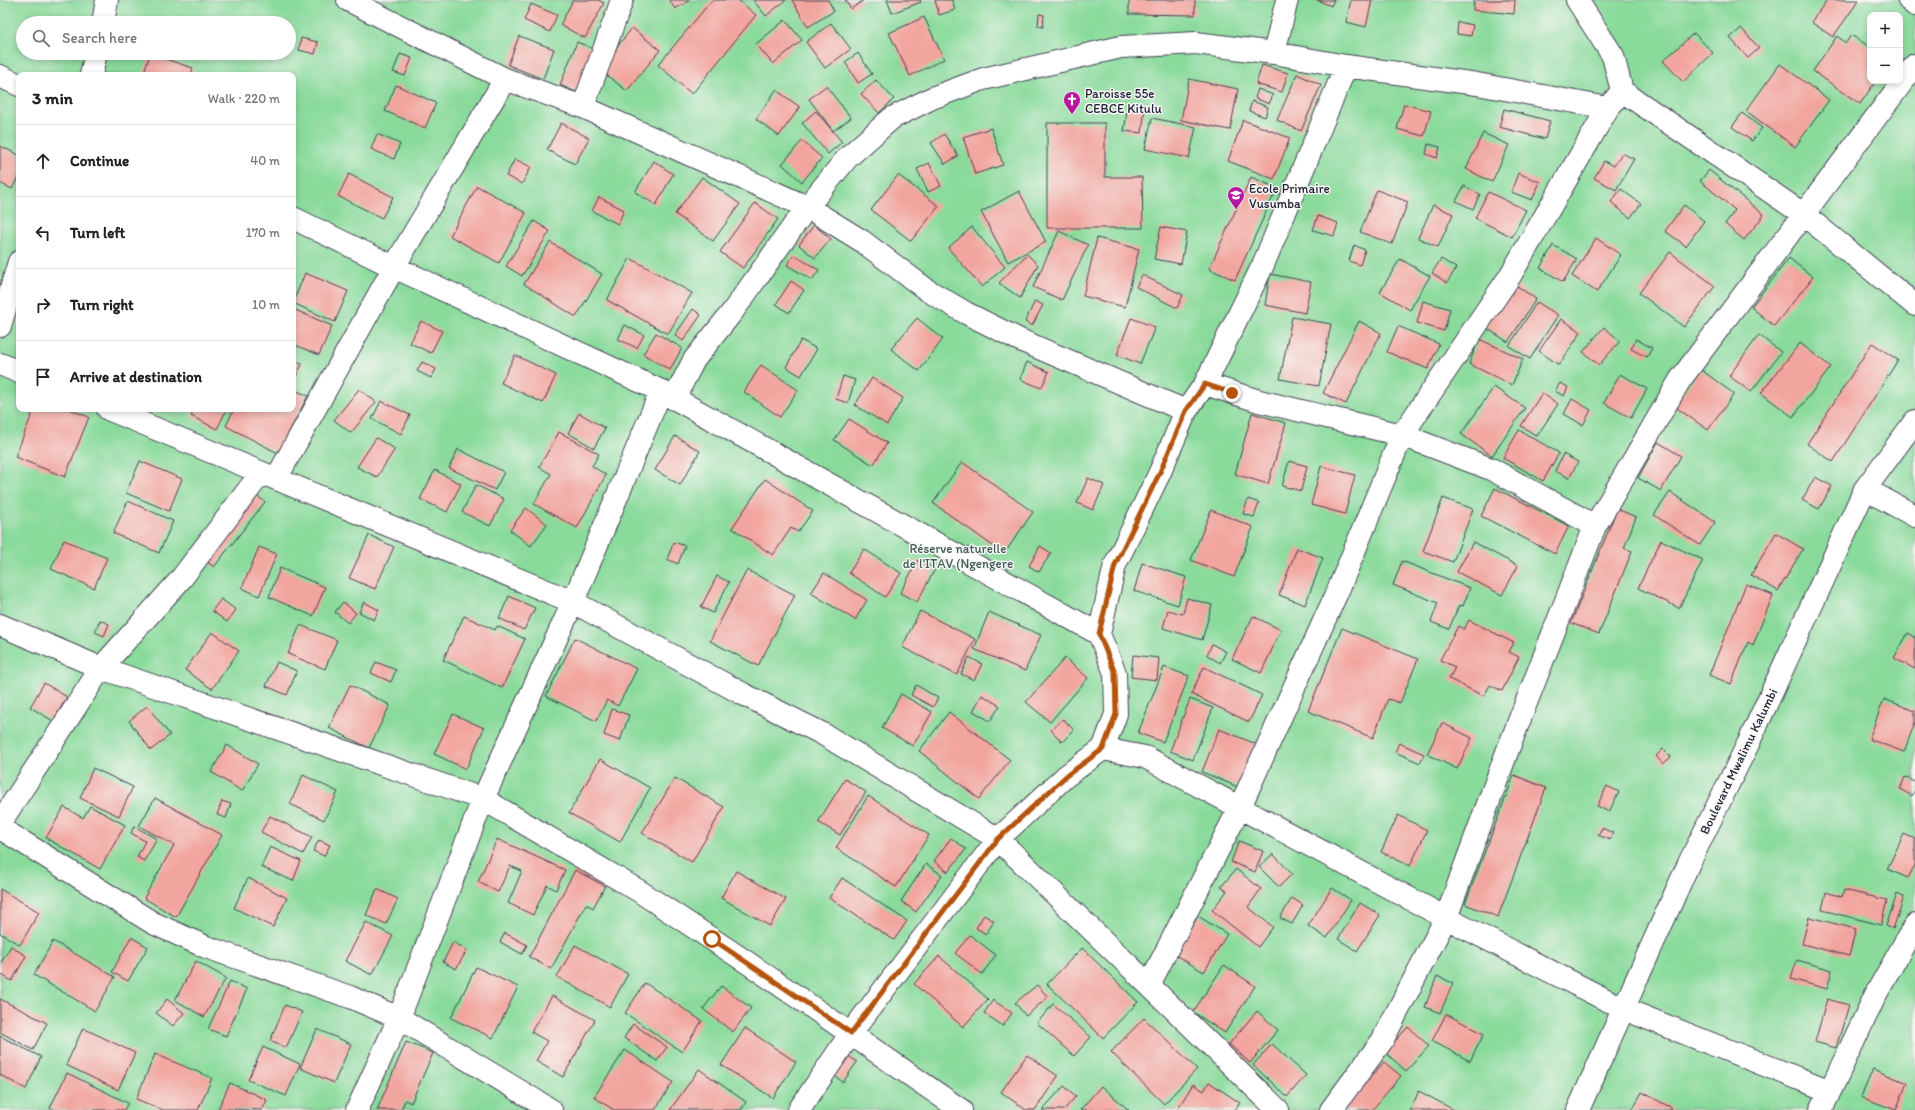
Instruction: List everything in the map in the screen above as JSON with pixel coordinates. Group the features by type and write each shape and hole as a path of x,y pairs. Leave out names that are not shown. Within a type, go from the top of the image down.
{"street":[{"path":"104,16 107,0"},
{"path":"348,0 505,79 582,107 807,207 862,241 927,290 966,313 1020,340 1186,411"},
{"path":"582,107 622,0"},
{"path":"1274,53 1287,0"},
{"path":"1577,0 1612,56 1622,91 1803,214 1915,305"},
{"path":"1909,0 1915,5"},
{"path":"357,1110 399,1018 483,799 668,395 732,311 807,207 848,157 892,118 932,98 983,79 1121,47 1196,42 1274,53 1346,66 1477,84 1608,108"},
{"path":"92,72 94,60"},
{"path":"1330,1110 1382,1041 1446,918 1507,752 1595,526 1680,380 1915,65"},
{"path":"799,1110 851,1033 998,839 1066,776 1103,749 1116,714 1115,673 1099,634 1115,565 1160,472 1186,411 1205,384 1263,265 1346,66"},
{"path":"0,76 16,84"},
{"path":"0,823 101,668 181,579 268,476 394,268 505,79"},
{"path":"1149,985 1240,807 1339,588 1402,436 1510,276 1608,108 1622,91"},
{"path":"296,219 394,268 668,395 1099,634"},
{"path":"0,326 16,272"},
{"path":"0,364 16,371"},
{"path":"1205,384 1259,401 1402,436 1491,469 1595,526"},
{"path":"115,412 573,602 743,694 823,734 998,839 1278,1110"},
{"name":"Boulevard Mwalimu Kalumbi","path":"1578,1110 1689,863 1748,744 1865,488 1915,421"},
{"path":"1865,488 1915,516"},
{"path":"0,625 101,668 483,799 639,891 851,1033 961,1110"},
{"path":"1103,749 1145,757 1446,918 1624,1009 1825,1101 1877,992 1915,925"},
{"path":"0,828 153,923 206,947 350,997 399,1018 551,1110"}],"green space":[{"name":"Réserve naturelle de l'ITAV (Ngengere","path":"0,0 1915,0 1915,1110 0,1110"}],"building":[{"path":"573,0 598,0 604,3 585,38 560,25"},
{"path":"669,0 690,0 675,9"},
{"path":"712,0 738,0 756,15 692,94 658,65"},
{"path":"753,0 786,0 766,16"},
{"path":"792,0 828,0 834,11 808,27"},
{"path":"845,0 864,0 851,9"},
{"path":"887,0 920,0 921,2 892,13"},
{"path":"935,0 952,0 955,10 939,15"},
{"path":"1129,0 1195,0 1195,15 1129,14"},
{"path":"1317,0 1334,0 1331,6"},
{"path":"1351,0 1372,0 1366,27 1346,22"},
{"path":"1474,0 1515,0 1514,14 1473,10"},
{"path":"1827,0 1859,0 1833,37 1811,22"},
{"path":"531,4 557,15 550,32 524,20"},
{"path":"1039,14 1044,15 1043,27 1038,26"},
{"path":"924,17 944,59 910,76 889,33"},
{"path":"785,20 802,40 773,64 756,44"},
{"path":"1458,22 1473,25 1471,36 1457,34"},
{"path":"831,23 851,49 825,68 806,42"},
{"path":"632,28 660,50 627,91 599,69"},
{"path":"1741,28 1759,48 1748,58 1730,38"},
{"path":"1694,33 1713,53 1683,82 1663,61"},
{"path":"1851,35 1867,45 1867,84 1874,84 1860,104 1813,71 1837,36 1846,43"},
{"path":"519,36 554,49 543,79 508,65"},
{"path":"301,38 318,42 315,54 299,50"},
{"path":"577,42 596,50 578,93 560,85"},
{"path":"858,53 872,74 858,83 845,62"},
{"path":"400,54 412,58 405,76 393,72"},
{"path":"148,60 168,60 193,68 192,72 144,72"},
{"path":"1780,64 1829,100 1795,147 1746,111"},
{"path":"1262,65 1288,73 1282,92 1256,84"},
{"path":"1297,74 1321,85 1301,131 1277,120"},
{"path":"1189,79 1238,89 1230,130 1181,120"},
{"path":"876,80 894,99 879,113 861,94"},
{"path":"396,85 436,103 425,128 385,111"},
{"path":"826,86 851,118 833,131 809,99"},
{"path":"1258,89 1273,95 1269,104 1255,98"},
{"path":"776,90 800,107 779,136 756,119"},
{"path":"1252,101 1268,107 1265,117 1249,111"},
{"path":"1404,104 1431,111 1424,136 1397,129"},
{"path":"1128,105 1145,107 1142,133 1124,131"},
{"path":"1504,109 1550,121 1545,139 1499,127"},
{"path":"816,111 842,142 828,154 802,123"},
{"path":"1742,113 1762,128 1752,141 1732,127"},
{"path":"1152,118 1196,127 1189,158 1145,149"},
{"path":"1243,120 1290,138 1274,179 1228,161"},
{"path":"561,123 589,138 575,164 547,150"},
{"path":"1047,123 1105,123 1105,177 1142,177 1143,228 1047,228"},
{"path":"991,128 1003,165 975,174 963,137"},
{"path":"1483,133 1509,145 1492,182 1466,169"},
{"path":"377,134 400,144 394,159 371,149"},
{"path":"944,134 958,156 945,164 931,143"},
{"path":"802,141 822,158 802,182 782,164"},
{"path":"1428,144 1440,147 1437,158 1426,154"},
{"path":"0,146 16,154 16,181 12,189 0,183"},
{"path":"1622,153 1634,159 1616,190 1594,178 1604,161 1614,166"},
{"path":"515,159 531,167 522,184 506,176"},
{"path":"654,161 673,174 656,205 635,192"},
{"path":"929,163 941,186 928,192 917,169"},
{"path":"1709,170 1764,215 1744,240 1725,224 1735,210 1700,181"},
{"path":"1518,173 1540,182 1532,200 1511,192"},
{"path":"349,174 393,197 382,218 338,196"},
{"path":"898,175 939,206 911,241 871,210"},
{"path":"702,177 740,204 713,241 675,214"},
{"path":"1251,177 1277,188 1235,280 1209,269"},
{"path":"477,186 526,213 499,263 450,236"},
{"path":"1464,186 1480,194 1473,209 1456,201"},
{"path":"1621,189 1641,204 1630,218 1611,202"},
{"path":"1377,190 1408,202 1392,244 1360,232"},
{"path":"1019,191 1046,242 1008,262 981,212"},
{"path":"1488,192 1526,210 1512,237 1475,218"},
{"path":"599,197 624,210 618,224 592,211"},
{"path":"755,203 778,219 743,268 720,252"},
{"path":"1433,205 1453,214 1438,247 1418,238"},
{"path":"1684,205 1704,221 1686,246 1665,231"},
{"path":"1318,216 1338,223 1334,236 1313,230"},
{"path":"534,221 550,231 522,276 506,266"},
{"path":"814,225 831,239 815,258 799,245"},
{"path":"972,227 1005,267 982,287 948,248"},
{"path":"1161,227 1187,232 1181,264 1154,259"},
{"path":"1059,231 1088,245 1062,300 1033,287"},
{"path":"1097,238 1139,249 1125,307 1083,296"},
{"path":"1596,238 1621,255 1597,292 1572,276"},
{"path":"550,242 602,274 576,317 524,284"},
{"path":"1354,245 1365,250 1360,265 1349,261"},
{"path":"1553,245 1577,259 1563,282 1540,268"},
{"path":"1670,252 1715,286 1684,327 1639,293"},
{"path":"1027,254 1038,265 1020,298 999,283"},
{"path":"794,255 819,270 812,280 787,265"},
{"path":"630,258 692,293 668,334 607,300"},
{"path":"1789,258 1813,277 1774,326 1751,307"},
{"path":"1400,259 1430,276 1410,310 1380,292"},
{"path":"1441,259 1456,268 1447,283 1432,273"},
{"path":"305,273 348,291 335,322 296,304 296,296"},
{"path":"1270,274 1311,282 1305,313 1265,305"},
{"path":"1142,275 1183,295 1177,308 1136,287"},
{"path":"791,281 804,290 789,313 776,304"},
{"path":"1514,284 1536,299 1508,342 1485,327"},
{"path":"1035,301 1043,305 1032,326 1025,322"},
{"path":"1423,301 1450,309 1444,331 1417,323"},
{"path":"1537,302 1558,315 1530,359 1509,346"},
{"path":"693,309 701,315 683,341 675,335"},
{"path":"296,310 332,326 319,355 296,345"},
{"path":"1292,317 1331,324 1319,386 1280,379"},
{"path":"917,318 943,339 919,371 891,349"},
{"path":"1131,318 1155,327 1140,364 1117,355"},
{"path":"1561,319 1581,332 1559,365 1539,351"},
{"path":"421,321 442,331 431,353 410,343"},
{"path":"1359,321 1381,333 1346,404 1323,393"},
{"path":"625,325 644,335 637,348 618,339"},
{"path":"1398,326 1439,344 1428,369 1387,352"},
{"path":"1604,327 1620,341 1599,365 1583,352"},
{"path":"656,333 682,348 670,370 643,354"},
{"path":"1759,335 1781,352 1751,392 1729,376"},
{"path":"1479,339 1523,359 1512,385 1469,364"},
{"path":"1636,339 1652,348 1647,357 1631,349"},
{"path":"801,340 817,349 801,376 786,367"},
{"path":"1800,343 1831,367 1793,417 1761,393"},
{"path":"1872,343 1898,360 1833,462 1807,444"},
{"path":"515,355 556,375 543,403 501,383"},
{"path":"296,361 302,364 296,374"},
{"path":"422,362 436,369 431,378 417,371"},
{"path":"1027,362 1049,372 1041,388 1020,379"},
{"path":"761,365 798,390 780,417 744,392"},
{"path":"1700,369 1734,394 1708,430 1674,406"},
{"path":"1620,374 1647,389 1631,418 1604,403"},
{"path":"843,376 855,380 848,403 836,399"},
{"path":"872,378 903,398 887,425 855,405"},
{"path":"1560,383 1568,387 1564,396 1555,391"},
{"path":"1494,387 1525,408 1492,456 1461,434"},
{"path":"359,389 376,402 351,433 334,420"},
{"path":"296,390 308,396 278,453 226,426 233,412 296,412"},
{"path":"1542,393 1558,404 1537,436 1521,426"},
{"path":"1572,399 1591,410 1583,425 1564,414"},
{"path":"381,401 410,415 401,434 372,419"},
{"path":"33,412 76,412 89,417 65,477 15,457"},
{"path":"193,412 226,412 217,429 191,416"},
{"path":"579,413 605,428 594,448 568,433"},
{"path":"1252,413 1286,423 1268,484 1235,474"},
{"path":"849,419 887,443 873,465 834,440"},
{"path":"1519,430 1559,453 1543,481 1503,458"},
{"path":"559,432 599,454 592,466 606,475 577,528 534,504 551,474 539,467"},
{"path":"675,436 700,451 680,485 655,470"},
{"path":"376,438 395,449 377,477 357,467"},
{"path":"1658,442 1681,456 1661,491 1638,478"},
{"path":"458,449 504,472 495,490 449,468"},
{"path":"1563,454 1578,462 1569,478 1555,471"},
{"path":"140,461 182,479 169,511 126,493"},
{"path":"1289,461 1307,466 1301,491 1282,486"},
{"path":"962,462 1033,512 1004,554 933,503"},
{"path":"1321,466 1355,475 1345,514 1311,505"},
{"path":"435,470 461,484 447,512 420,499"},
{"path":"1815,477 1832,486 1819,509 1802,500"},
{"path":"1088,478 1104,485 1093,510 1077,503"},
{"path":"765,479 813,511 798,532 791,528 773,555 732,528"},
{"path":"476,485 504,499 490,526 462,512"},
{"path":"1495,488 1569,526 1555,554 1481,516"},
{"path":"1670,492 1715,522 1700,545 1654,515"},
{"path":"253,493 265,502 214,567 202,558"},
{"path":"1443,498 1473,509 1453,562 1423,551"},
{"path":"1248,499 1259,503 1254,517 1243,514"},
{"path":"128,501 173,521 159,553 113,533"},
{"path":"526,508 547,524 531,546 510,530"},
{"path":"1617,509 1636,517 1624,548 1632,551 1599,634 1571,623"},
{"path":"1211,510 1253,527 1234,577 1191,560"},
{"path":"1776,533 1803,549 1778,591 1751,575"},
{"path":"369,535 394,547 375,589 349,578"},
{"path":"64,540 107,558 94,588 51,569"},
{"path":"1661,540 1703,560 1679,608 1638,588"},
{"path":"674,542 685,546 678,564 667,559"},
{"path":"1473,542 1518,566 1502,595 1457,572"},
{"path":"1040,546 1051,553 1039,572 1029,566"},
{"path":"259,547 277,554 259,596 242,588"},
{"path":"1297,548 1323,558 1305,605 1279,595"},
{"path":"864,549 901,573 885,597 849,573"},
{"path":"918,560 935,569 917,602 900,593"},
{"path":"1402,561 1470,588 1463,606 1459,605 1449,629 1431,622 1438,603 1393,585"},
{"path":"1142,563 1186,577 1178,605 1134,591"},
{"path":"280,568 325,587 313,616 269,597"},
{"path":"747,570 795,595 758,666 710,641"},
{"path":"824,573 867,600 855,620 811,593"},
{"path":"717,576 729,582 713,613 701,607"},
{"path":"1746,584 1773,595 1753,645 1748,642 1731,684 1709,675"},
{"path":"509,596 535,608 524,630 499,618"},
{"path":"1187,598 1212,605 1202,640 1163,628 1168,610 1183,614"},
{"path":"221,599 236,610 227,622 212,611"},
{"path":"343,602 356,613 348,623 335,612"},
{"path":"364,602 379,610 374,620 359,612"},
{"path":"920,611 975,639 957,675 902,647"},
{"path":"989,612 1041,635 1025,671 974,649"},
{"path":"464,616 495,630 497,626 525,639 502,688 443,660"},
{"path":"1253,616 1281,630 1261,673 1232,659"},
{"path":"100,620 109,624 104,636 95,632"},
{"path":"1469,620 1514,643 1509,652 1519,657 1502,691 1490,685 1484,696 1449,679 1455,667 1440,660 1458,626 1464,629"},
{"path":"300,625 337,640 325,669 288,654"},
{"path":"1342,628 1418,659 1400,703 1388,699 1373,738 1308,711"},
{"path":"212,632 239,651 212,689 185,670"},
{"path":"1908,633 1915,637 1915,669 1894,658"},
{"path":"575,638 637,669 618,706 607,700 596,721 546,696"},
{"path":"1212,644 1226,652 1220,663 1207,655"},
{"path":"1133,655 1159,658 1157,680 1131,677"},
{"path":"969,657 982,664 974,680 961,674"},
{"path":"1065,658 1088,678 1050,722 1026,702"},
{"path":"277,662 297,671 287,695 266,686"},
{"path":"376,662 396,670 391,682 371,673"},
{"path":"1164,667 1189,676 1163,742 1138,733"},
{"path":"1204,667 1262,695 1249,722 1191,694"},
{"path":"44,683 67,697 53,721 30,707"},
{"path":"350,685 390,705 369,748 329,728"},
{"path":"916,685 938,698 933,707 911,695"},
{"path":"901,694 932,712 913,746 882,728"},
{"path":"982,695 1000,706 990,721 973,711"},
{"path":"1190,699 1213,708 1193,760 1170,751"},
{"path":"1884,699 1915,711 1915,722 1904,752 1869,739"},
{"path":"147,706 170,735 151,750 129,721"},
{"path":"612,709 629,715 620,741 604,735"},
{"path":"949,712 1010,760 979,799 919,751"},
{"path":"453,714 484,728 466,769 434,754"},
{"path":"1063,719 1074,730 1062,742 1051,730"},
{"path":"1442,723 1472,738 1457,769 1427,754"},
{"path":"1219,729 1256,744 1238,787 1202,772"},
{"path":"1399,743 1424,754 1420,763 1395,752"},
{"path":"227,745 258,764 242,791 211,772"},
{"path":"1663,749 1671,757 1663,764 1656,756"},
{"path":"600,759 650,788 620,842 569,813"},
{"path":"93,768 133,787 119,816 80,798"},
{"path":"303,775 338,792 324,820 290,804"},
{"path":"1514,775 1546,788 1498,917 1465,904"},
{"path":"1905,777 1915,782 1915,790 1912,796 1900,789"},
{"path":"675,778 724,807 692,862 642,833"},
{"path":"845,779 866,792 840,835 818,822"},
{"path":"1607,786 1619,792 1609,812 1597,806"},
{"path":"868,796 929,835 896,887 836,848"},
{"path":"155,798 222,835 176,917 144,898 174,845 139,826"},
{"path":"222,801 231,804 226,818 217,815"},
{"path":"90,806 125,825 100,869 46,838 64,807 83,818"},
{"path":"1398,815 1427,830 1410,866 1381,852"},
{"path":"270,816 312,837 303,854 261,832"},
{"path":"134,826 157,839 144,861 137,857 145,841 131,833"},
{"path":"1602,828 1613,833 1610,840 1598,835"},
{"path":"1904,834 1915,839 1915,865 1908,878 1887,869"},
{"path":"951,838 966,849 948,872 934,861"},
{"path":"497,839 565,870 556,890 547,885 533,915 508,903 522,871 510,866 498,892 478,882"},
{"path":"319,840 330,845 324,856 313,851"},
{"path":"1239,841 1263,851 1255,872 1231,862"},
{"path":"270,847 301,861 293,881 261,867"},
{"path":"1273,854 1292,874 1279,887 1259,867"},
{"path":"926,864 942,875 916,912 901,901"},
{"path":"1236,869 1261,889 1248,907 1273,927 1258,947 1212,910 1227,891 1221,887"},
{"path":"575,870 605,886 593,908 586,904 551,969 529,957"},
{"path":"736,871 786,899 770,926 721,898"},
{"path":"248,878 287,898 273,927 234,908"},
{"path":"842,878 907,921 894,940 829,898"},
{"path":"1332,888 1351,900 1327,938 1308,926"},
{"path":"0,889 39,912 20,945 0,933"},
{"path":"377,889 398,899 386,924 366,915"},
{"path":"1844,890 1887,900 1881,925 1822,910 1826,892 1842,897"},
{"path":"1897,894 1904,897 1893,929 1886,926"},
{"path":"1292,898 1303,905 1292,924 1280,918"},
{"path":"1360,903 1380,915 1357,951 1338,939"},
{"path":"984,915 994,921 986,934 976,928"},
{"path":"1198,916 1227,934 1204,972 1175,955"},
{"path":"1809,917 1856,929 1849,956 1802,944"},
{"path":"366,922 393,936 372,975 345,961"},
{"path":"505,933 527,945 522,954 500,942"},
{"path":"970,935 996,955 982,974 955,953"},
{"path":"131,937 148,947 128,981 112,972"},
{"path":"53,941 115,977 95,1011 34,975"},
{"path":"453,942 467,950 456,969 443,962"},
{"path":"575,945 628,974 610,1007 557,977"},
{"path":"11,946 26,956 12,981 0,974 0,964"},
{"path":"1082,948 1138,1002 1103,1038 1047,984"},
{"path":"939,956 988,999 963,1027 914,984"},
{"path":"1797,960 1832,970 1827,989 1791,979"},
{"path":"196,961 226,978 204,1017 175,1000"},
{"path":"1224,965 1255,986 1225,1033 1193,1012"},
{"path":"476,967 518,987 493,1038 451,1018"},
{"path":"1437,976 1453,983 1440,1013 1425,1007"},
{"path":"230,981 247,989 226,1036 208,1029"},
{"path":"645,983 702,1021 682,1052 625,1013"},
{"path":"1037,985 1048,997 1026,1016 1015,1003"},
{"path":"721,986 751,1008 733,1032 703,1009"},
{"path":"552,996 595,1020 563,1077 536,1061 547,1041 531,1032"},
{"path":"0,999 47,1023 33,1050 0,1032"},
{"path":"167,999 184,1013 173,1026 156,1013"},
{"path":"1827,999 1849,1005 1836,1048 1815,1042"},
{"path":"993,1000 1012,1013 1003,1026 984,1013"},
{"path":"1053,1004 1091,1037 1074,1056 1037,1023"},
{"path":"285,1005 302,1012 286,1048 270,1041"},
{"path":"1257,1011 1278,1030 1250,1063 1229,1044"},
{"path":"1446,1014 1484,1034 1470,1061 1432,1041"},
{"path":"1144,1018 1197,1069 1164,1104 1111,1052"},
{"path":"633,1024 667,1047 657,1061 624,1038"},
{"path":"1408,1027 1429,1046 1406,1071 1385,1052"},
{"path":"83,1028 135,1053 118,1090 66,1065"},
{"path":"745,1028 796,1062 773,1098 721,1065"},
{"path":"317,1029 351,1044 334,1083 300,1068"},
{"path":"0,1036 41,1057 26,1089 0,1075"},
{"path":"406,1042 433,1053 411,1103 405,1100 401,1110 377,1110"},
{"path":"1272,1044 1306,1075 1287,1097 1253,1065"},
{"path":"263,1047 300,1064 286,1096 248,1080"},
{"path":"625,1050 673,1082 655,1110 614,1110 594,1097"},
{"path":"155,1054 212,1078 198,1110 163,1110 136,1099"},
{"path":"846,1054 857,1062 843,1082 832,1074"},
{"path":"1027,1055 1058,1076 1035,1110 1026,1110 1001,1092"},
{"path":"1384,1062 1401,1076 1372,1110 1343,1110"},
{"path":"699,1069 746,1102 741,1110 670,1110"},
{"path":"1873,1069 1907,1083 1896,1110 1861,1097"},
{"path":"67,1073 128,1103 124,1110 54,1110 50,1108"},
{"path":"1209,1082 1240,1103 1235,1110 1177,1110 1193,1084 1204,1091"},
{"path":"230,1083 267,1100 262,1110 218,1109"},
{"path":"1064,1086 1076,1096 1064,1110 1042,1110"},
{"path":"1101,1086 1129,1110 1080,1110"},
{"path":"1419,1091 1454,1110 1410,1110"},
{"path":"1642,1092 1672,1108 1671,1110 1632,1110"}],"place":[{"name":"Paroisse 55e CEBCE Kitulu","path":"1072,115"},
{"name":"Ecole Primaire Vusumba","path":"1236,210"}],"route":[{"path":"712,939 851,1033 998,839 1066,776 1103,749 1116,714 1115,673 1099,634 1115,565 1160,472 1186,411 1205,384 1232,393"}]}
